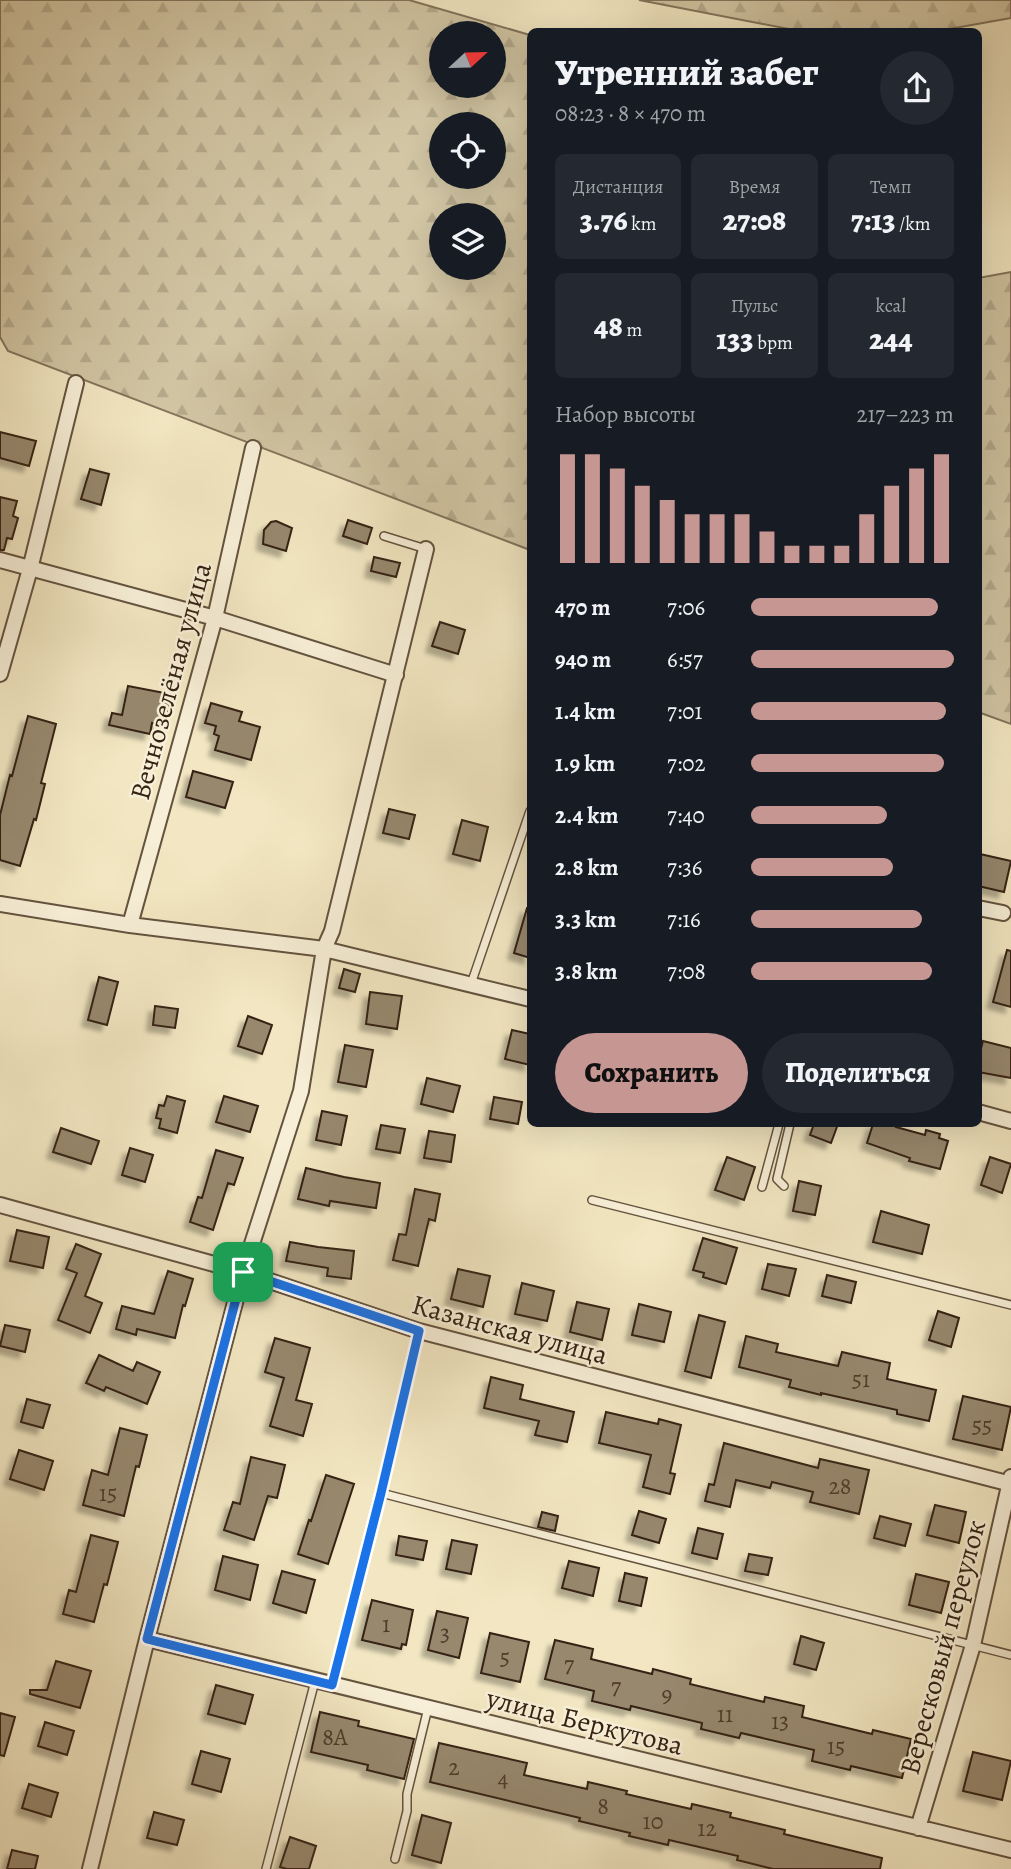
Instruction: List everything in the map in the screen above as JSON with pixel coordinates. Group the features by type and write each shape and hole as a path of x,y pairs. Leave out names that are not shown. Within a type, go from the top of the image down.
{"street":[{"path":"0,674 30,569 76,383"},
{"name":"Вечнозелёная улица","path":"130,925 215,618 253,448"},
{"path":"90,1869 243,1272 301,1091 324,949 332,931 426,549"},
{"path":"0,560 215,618 396,675"},
{"path":"0,904 130,925 324,949 527,998"},
{"path":"982,909 1003,914"},
{"path":"982,1113 1011,1121"},
{"name":"Казанская улица","path":"0,1205 243,1272 419,1331 1010,1482"},
{"name":"Вересковый переулок","path":"918,1828 973,1645 1010,1482"},
{"name":"улица Беркутова","path":"147,1639 1011,1850"}],"lane":[{"path":"384,536 426,549"},
{"path":"471,984 527,820"},
{"path":"762,1187 778,1127"},
{"path":"784,1186 777,1180 789,1127"},
{"path":"592,1200 1011,1305"},
{"path":"332,1685 419,1331"},
{"path":"381,1493 1011,1655"},
{"path":"266,1869 315,1681"},
{"path":"395,1858 428,1708"}],"green space":[{"path":"0,0 409,0 482,21 429,21 429,98 506,98 506,28 527,34 527,549 8,351 0,337"},
{"path":"639,0 1011,0 1011,18 955,28 784,28"},
{"path":"1011,272 1011,724 982,713 982,277"}],"building":[{"path":"0,432 36,441 29,466 0,458"},
{"path":"90,469 109,474 101,505 81,499"},
{"path":"0,497 17,501 13,516 18,518 12,539 7,538 4,550 0,550"},
{"path":"348,520 372,528 367,544 343,536"},
{"path":"276,521 292,528 286,551 263,544 264,530 271,522"},
{"path":"374,557 400,563 396,577 371,571"},
{"path":"440,622 465,630 458,654 432,646"},
{"path":"128,686 175,695 172,713 162,711 159,724 152,723 150,734 109,725 112,713 122,715"},
{"path":"211,703 242,712 239,721 260,727 251,760 215,750 219,736 214,734 216,726 205,723"},
{"path":"28,716 56,724 41,783 45,784 36,820 34,819 20,866 0,860 0,815"},
{"path":"193,771 233,782 225,808 186,797"},
{"path":"389,809 415,815 409,839 383,833"},
{"path":"462,820 488,827 480,861 453,854"},
{"path":"982,854 1011,861 1004,892 982,887"},
{"path":"527,908 527,957 514,953"},
{"path":"1007,950 1011,951 1011,1007 993,1002"},
{"path":"344,969 360,974 355,992 339,988"},
{"path":"99,977 118,982 107,1025 88,1020"},
{"path":"370,992 402,996 397,1029 366,1024"},
{"path":"155,1006 178,1009 175,1028 153,1025"},
{"path":"248,1016 272,1025 262,1054 238,1046"},
{"path":"512,1030 527,1033 527,1064 505,1059"},
{"path":"983,1041 1011,1048 1011,1078 982,1073"},
{"path":"345,1045 373,1050 366,1087 338,1082"},
{"path":"427,1078 460,1086 453,1112 421,1104"},
{"path":"167,1096 185,1101 177,1133 159,1128 161,1119 156,1118 159,1105 164,1106"},
{"path":"224,1096 258,1106 250,1132 216,1122"},
{"path":"494,1097 522,1102 518,1124 490,1119"},
{"path":"322,1111 347,1116 341,1145 316,1140"},
{"path":"381,1125 405,1129 400,1153 376,1149"},
{"path":"813,1127 837,1127 831,1143 810,1135"},
{"path":"872,1127 896,1127 925,1135 926,1130 940,1134 939,1138 948,1141 940,1169 909,1161 910,1158 867,1143"},
{"path":"61,1128 99,1141 91,1164 53,1152"},
{"path":"429,1131 455,1135 451,1162 424,1158"},
{"path":"130,1148 153,1155 145,1182 122,1175"},
{"path":"216,1150 243,1158 234,1185 228,1183 213,1230 190,1222 198,1197 202,1198"},
{"path":"727,1157 755,1167 744,1200 715,1190"},
{"path":"990,1157 1011,1164 1002,1193 981,1185"},
{"path":"306,1168 380,1183 376,1208 330,1201 329,1206 298,1199"},
{"path":"799,1181 821,1186 815,1215 793,1211"},
{"path":"415,1189 440,1194 435,1221 429,1219 418,1266 393,1260 399,1234 406,1235"},
{"path":"881,1211 929,1225 922,1254 873,1242"},
{"path":"17,1230 49,1237 43,1268 10,1261"},
{"path":"703,1238 737,1248 726,1284 703,1277 704,1273 693,1270"},
{"path":"290,1242 354,1251 351,1279 327,1276 328,1268 286,1261"},
{"path":"76,1244 101,1254 85,1296 102,1303 90,1333 58,1320 77,1273 66,1269"},
{"path":"768,1264 796,1269 789,1296 762,1289"},
{"path":"458,1269 490,1276 483,1307 451,1299"},
{"path":"168,1271 193,1279 175,1338 137,1329 136,1335 116,1329 122,1306 154,1314"},
{"path":"827,1275 856,1282 851,1303 822,1296"},
{"path":"522,1283 554,1291 547,1321 515,1314"},
{"path":"577,1302 609,1309 602,1340 570,1332"},
{"path":"639,1304 671,1312 664,1342 632,1335"},
{"path":"938,1311 959,1318 951,1347 929,1340"},
{"path":"699,1315 725,1322 711,1378 685,1371"},
{"path":"5,1325 30,1330 25,1352 0,1346"},
{"path":"746,1336 778,1344 776,1352 838,1366 842,1352 890,1363 887,1379 936,1390 929,1421 897,1414 897,1410 789,1387 791,1380 739,1367"},
{"path":"275,1338 310,1348 296,1400 312,1404 303,1436 270,1426 284,1378 265,1372"},
{"path":"99,1355 133,1371 137,1362 160,1372 147,1404 106,1387 104,1391 86,1383"},
{"path":"491,1377 523,1385 520,1399 574,1412 567,1442 535,1435 539,1421 484,1408"},
{"path":"963,1396 1011,1407 1002,1450 953,1439"},
{"path":"27,1399 50,1405 43,1428 21,1422"},
{"path":"606,1412 658,1424 659,1419 681,1425 670,1473 675,1474 670,1494 643,1487 651,1455 599,1443"},
{"path":"120,1428 147,1435 139,1467 136,1466 124,1516 83,1505 92,1470 108,1475"},
{"path":"724,1443 818,1468 820,1459 869,1470 859,1514 810,1502 813,1492 772,1482 770,1488 736,1480 730,1507 705,1501 709,1484 714,1485"},
{"path":"19,1450 53,1461 44,1490 10,1479"},
{"path":"251,1457 285,1465 277,1498 268,1496 254,1540 224,1530 233,1502 240,1504"},
{"path":"326,1475 354,1484 328,1564 298,1554"},
{"path":"935,1505 966,1512 959,1543 927,1535"},
{"path":"639,1511 666,1519 659,1543 632,1535"},
{"path":"542,1512 558,1516 555,1531 538,1527"},
{"path":"880,1516 911,1524 905,1546 874,1538"},
{"path":"698,1528 723,1534 717,1559 692,1553"},
{"path":"91,1535 118,1542 94,1622 63,1614 69,1590 76,1592"},
{"path":"399,1536 427,1541 423,1560 396,1555"},
{"path":"452,1540 477,1545 471,1574 446,1569"},
{"path":"749,1554 772,1558 768,1575 745,1571"},
{"path":"223,1556 258,1565 250,1600 215,1590"},
{"path":"569,1561 599,1568 593,1596 562,1588"},
{"path":"282,1571 315,1580 306,1613 273,1603"},
{"path":"625,1573 647,1578 641,1606 619,1601"},
{"path":"916,1574 949,1582 941,1613 909,1605"},
{"path":"372,1600 413,1610 406,1645 402,1644 401,1649 362,1640"},
{"path":"437,1611 468,1618 459,1658 428,1650"},
{"path":"490,1633 529,1642 520,1682 481,1673"},
{"path":"801,1636 824,1643 816,1670 794,1664"},
{"path":"555,1640 593,1649 591,1659 652,1674 653,1669 691,1679 690,1684 764,1702 765,1697 804,1706 802,1717 872,1734 873,1730 911,1739 902,1778 851,1766 850,1770 812,1761 814,1750 741,1733 739,1738 701,1729 702,1723 631,1706 630,1710 592,1701 594,1691 545,1679"},
{"path":"56,1661 91,1671 80,1708 30,1694 30,1690 47,1690"},
{"path":"216,1685 253,1695 245,1724 208,1714"},
{"path":"320,1712 359,1721 358,1726 414,1739 404,1779 367,1770 368,1765 311,1752"},
{"path":"0,1713 15,1717 4,1756 0,1755"},
{"path":"45,1722 74,1731 67,1755 38,1746"},
{"path":"439,1743 527,1763 524,1775 587,1789 588,1782 691,1809 692,1804 731,1813 730,1817 785,1830 784,1834 882,1858 880,1869 773,1869 737,1860 738,1856 669,1840 668,1845 629,1836 630,1833 579,1821 580,1818 430,1782"},
{"path":"201,1751 230,1759 221,1792 192,1784"},
{"path":"973,1752 1011,1761 1002,1800 963,1791"},
{"path":"29,1784 58,1793 51,1817 22,1808"},
{"path":"154,1812 184,1820 177,1845 147,1838"},
{"path":"422,1815 451,1823 441,1863 412,1855"},
{"path":"290,1837 316,1846 309,1869 280,1867"},
{"path":"12,1850 38,1856 35,1869 7,1869"}],"route":[{"path":"243,1272 419,1331 332,1685 147,1639 243,1272"}]}
